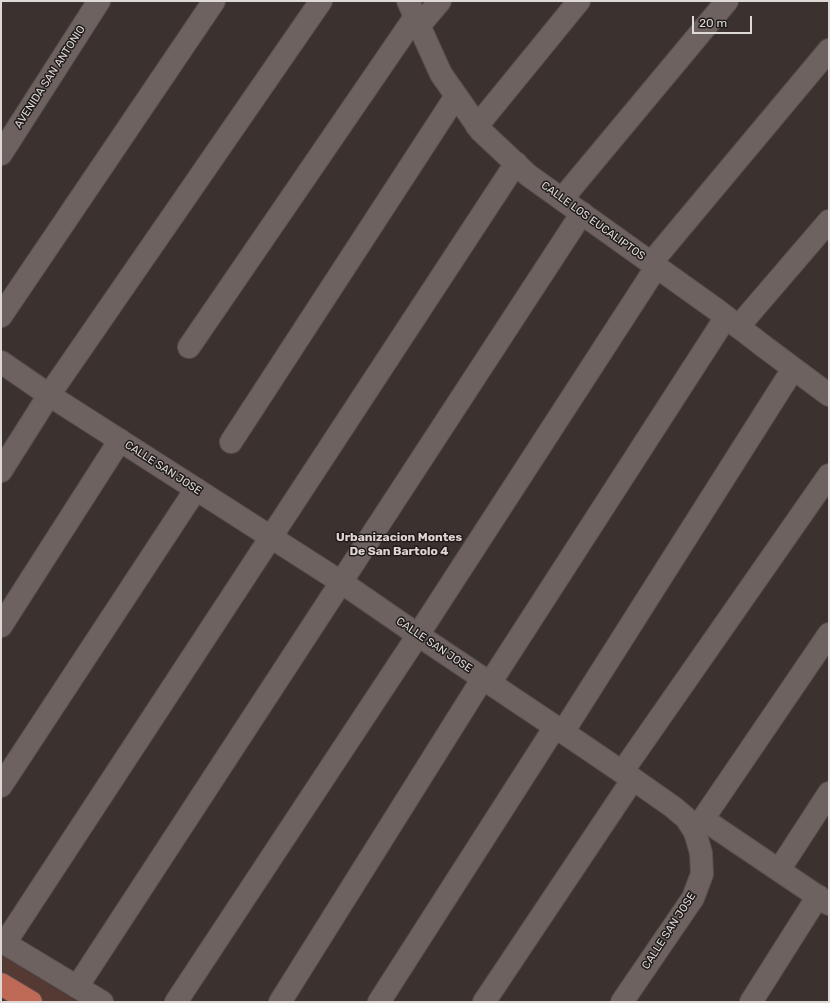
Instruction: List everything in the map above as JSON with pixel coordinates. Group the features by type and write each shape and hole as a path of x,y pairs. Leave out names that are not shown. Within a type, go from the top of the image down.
{"highway":[{"path":"1,984 31,1002"}],"street":[{"name":"AVENIDA SAN ANTONIO","path":"1,154 99,1"},
{"path":"1,316 214,1"},
{"path":"1,471 49,395 321,1"},
{"path":"189,347 414,15 440,1"},
{"path":"477,126 579,1"},
{"path":"562,199 727,1"},
{"name":"CALLE LOS EUCALIPTOS","path":"414,15 441,74 477,126 528,175 732,322 829,395"},
{"path":"176,1002 418,635 654,265 829,50"},
{"path":"231,442 456,96"},
{"path":"102,1002 3,942 516,163"},
{"path":"77,987 582,213"},
{"path":"280,1002 486,681 732,322 829,221"},
{"name":"CALLE SAN JOSE","path":"1,362 49,395 341,582 674,807 686,818 699,825 702,874 693,898 622,1002"},
{"path":"379,1002 559,729 793,368"},
{"path":"1,626 120,440"},
{"path":"484,1002 627,775 829,475"},
{"path":"1,786 196,489"},
{"path":"751,1002 823,900 779,870 699,825 829,634"},
{"path":"779,870 829,793"}],"shaded area":[{"path":"1,955 78,1002 31,1002 1,984"}],"district":[{"name":"Urbanizacion Montes De San Bartolo 4","path":"399,545"}]}
